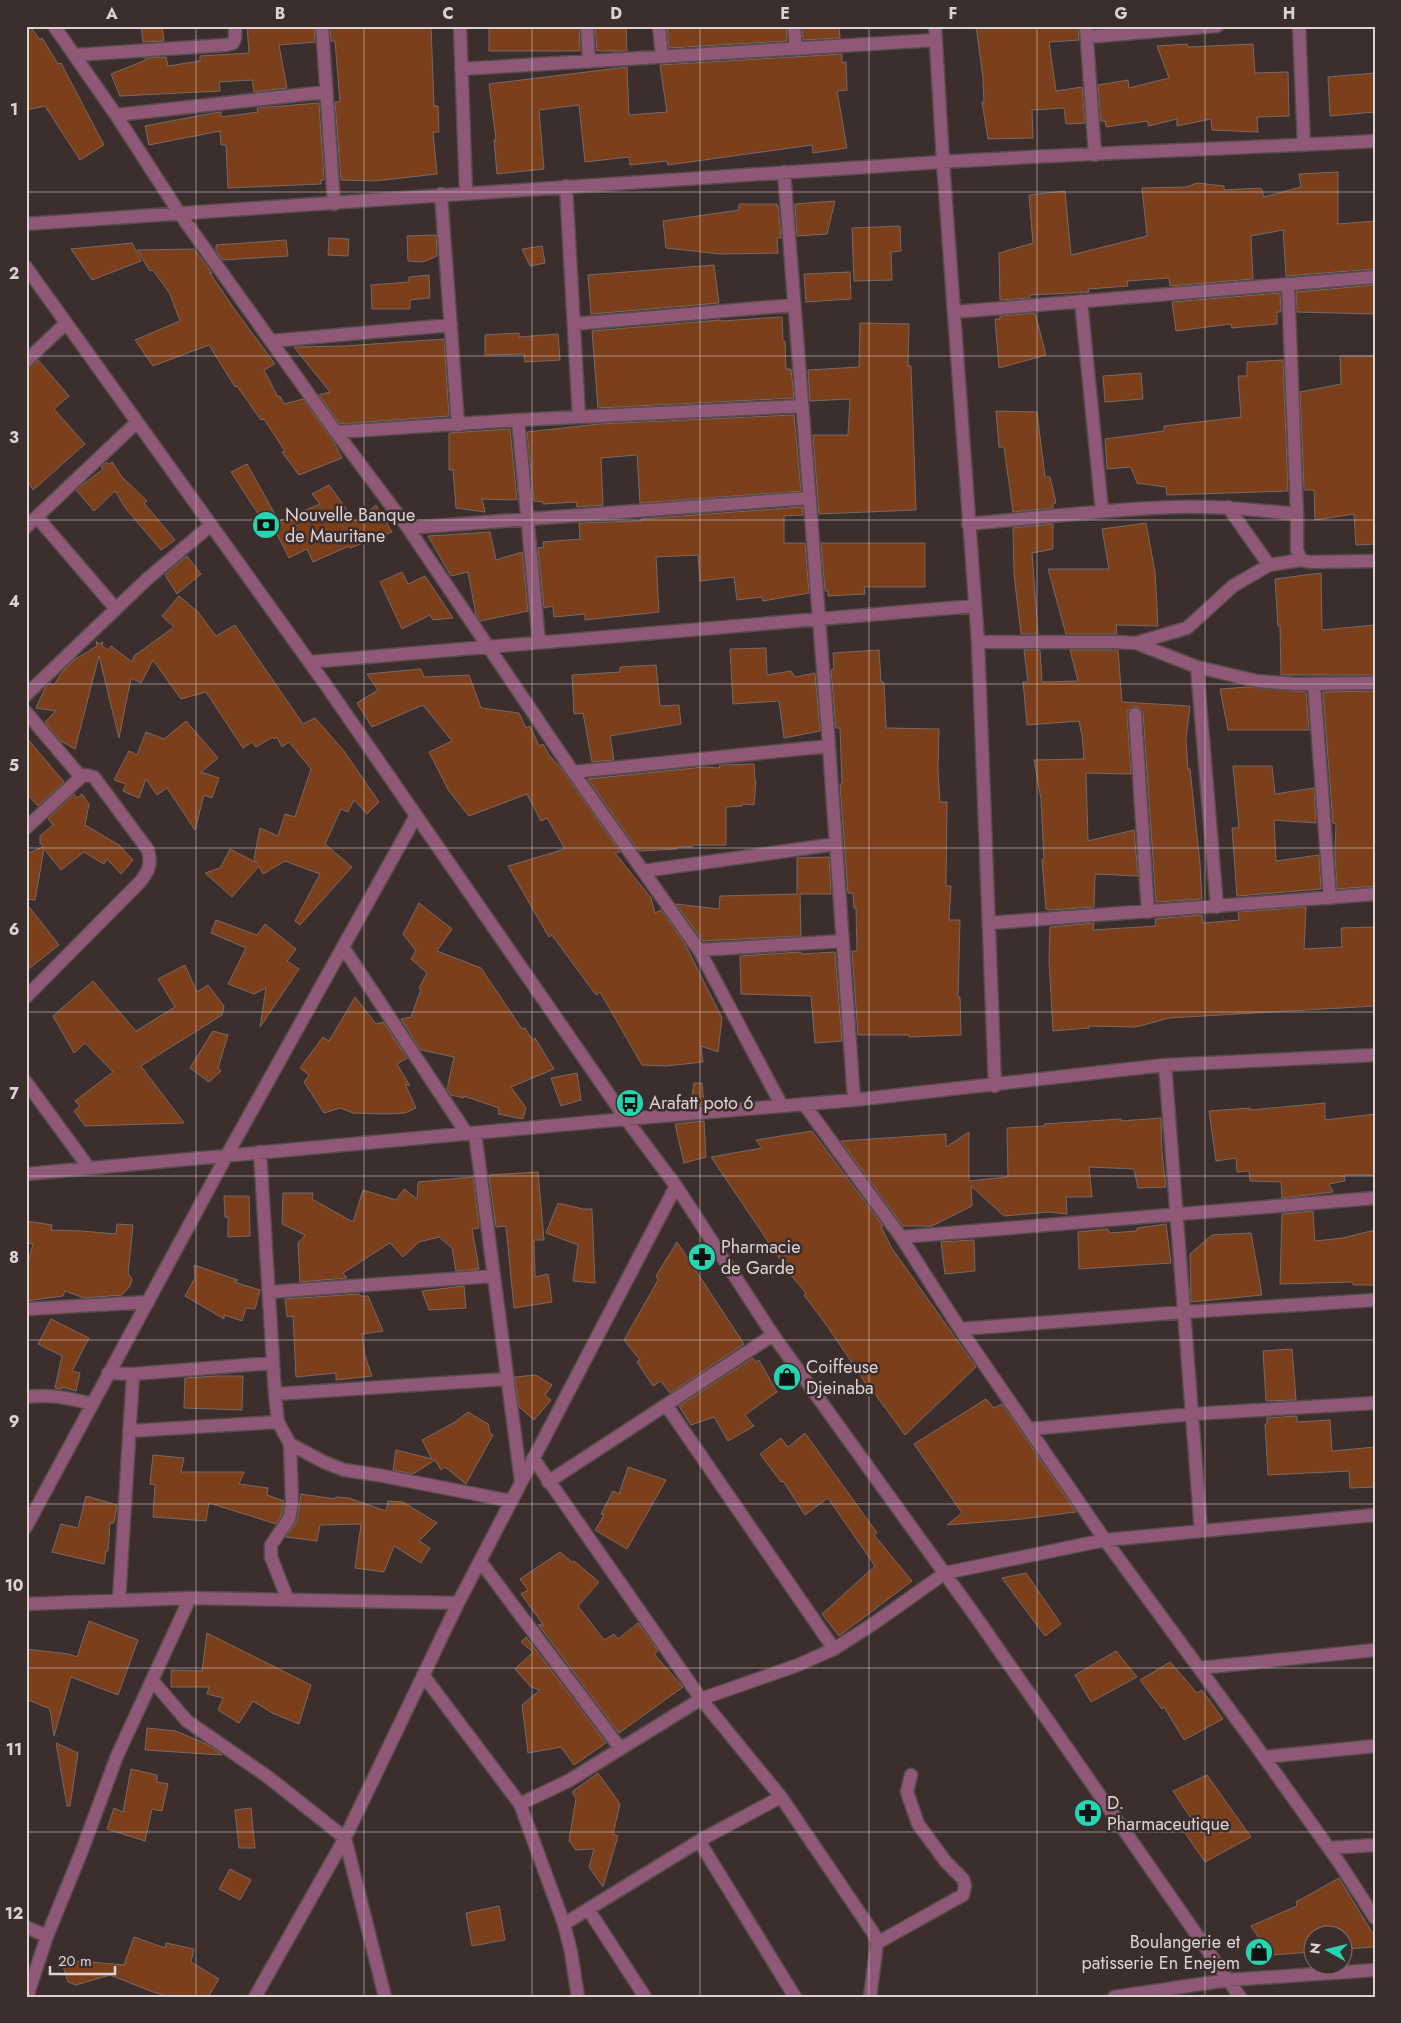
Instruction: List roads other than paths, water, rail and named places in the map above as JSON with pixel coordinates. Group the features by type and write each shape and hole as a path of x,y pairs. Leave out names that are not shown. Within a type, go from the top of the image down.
{"street":[{"path":"54,26 116,115 180,214 336,432 408,528 572,772 699,950 782,1106"},
{"path":"75,54 226,45 232,43 235,38 235,26"},
{"path":"322,26 334,204"},
{"path":"460,26 466,192"},
{"path":"587,26 589,62"},
{"path":"660,26 662,57"},
{"path":"794,26 796,50"},
{"path":"935,26 968,524 978,642 995,1086"},
{"path":"1095,155 1086,32 1217,26"},
{"path":"1299,26 1304,145"},
{"path":"461,69 936,40"},
{"path":"116,115 326,92"},
{"path":"26,224 334,204 466,192 943,162 1375,141"},
{"path":"784,172 829,746 854,1100"},
{"path":"566,186 579,417"},
{"path":"441,194 458,425"},
{"path":"26,267 309,662 626,1119 676,1186 773,1335 944,1573 1240,1997"},
{"path":"954,312 1375,277"},
{"path":"1288,284 1298,514 1297,550 1301,560"},
{"path":"1081,301 1102,511"},
{"path":"574,324 794,306"},
{"path":"26,361 66,323"},
{"path":"271,341 451,325"},
{"path":"336,432 518,420 802,406"},
{"path":"518,420 539,642"},
{"path":"26,527 137,422"},
{"path":"408,528 810,498"},
{"path":"968,524 1102,511 1177,507 1228,507 1298,514"},
{"path":"1228,507 1270,565"},
{"path":"37,516 116,608"},
{"path":"26,695 146,580 211,525"},
{"path":"1136,643 1187,628 1233,586 1270,565 1301,560 1310,562 1375,561"},
{"path":"309,662 974,606"},
{"path":"978,642 1136,643 1198,667 1257,681 1314,684 1375,683"},
{"path":"1198,667 1217,907"},
{"path":"1314,684 1330,898"},
{"path":"26,712 81,777"},
{"path":"1135,714 1148,912"},
{"path":"572,772 829,746"},
{"path":"26,828 81,777 85,775 94,777 148,850 150,859 149,867 139,883 26,997"},
{"path":"26,1526 227,1155 416,816"},
{"path":"642,871 836,844"},
{"path":"990,923 1375,894"},
{"path":"699,950 843,941"},
{"path":"343,947 471,1133 521,1481"},
{"path":"26,1174 854,1100 995,1086 1164,1065 1375,1055"},
{"path":"1164,1065 1201,1531"},
{"path":"26,1082 89,1168"},
{"path":"804,1104 901,1236 960,1330 1105,1540 1264,1757 1329,1848 1375,1918"},
{"path":"260,1152 275,1394 278,1422 290,1444 292,1502 289,1519 271,1545 271,1557 288,1600"},
{"path":"255,1997 345,1838 458,1603 676,1186"},
{"path":"901,1236 1375,1198"},
{"path":"269,1292 493,1276"},
{"path":"960,1330 1185,1312 1375,1300"},
{"path":"26,1309 148,1302"},
{"path":"548,1482 773,1335"},
{"path":"108,1374 133,1374 273,1363"},
{"path":"119,1600 133,1374"},
{"path":"275,1394 507,1379"},
{"path":"26,1397 55,1396 92,1404"},
{"path":"1030,1429 1192,1414 1375,1403"},
{"path":"666,1405 834,1649"},
{"path":"130,1432 278,1422"},
{"path":"290,1444 344,1470 511,1501"},
{"path":"533,1458 701,1699 781,1797 874,1934 877,1943 870,1997"},
{"path":"520,1804 570,1780 701,1699 809,1661 834,1649 873,1624 944,1573 1105,1540 1375,1515"},
{"path":"480,1561 620,1748"},
{"path":"27,1997 47,1936 82,1853 117,1756 190,1598"},
{"path":"26,1604 190,1598 458,1603"},
{"path":"1200,1668 1375,1650"},
{"path":"423,1675 520,1804 564,1924 571,1952 578,1997"},
{"path":"152,1680 187,1721 268,1777 345,1838 385,1997"},
{"path":"1264,1757 1375,1746"},
{"path":"877,1943 963,1895 965,1886 963,1879 946,1862 918,1824 907,1792 911,1775"},
{"path":"564,1924 700,1841 781,1797"},
{"path":"700,1841 795,1997"},
{"path":"1329,1848 1375,1845"},
{"path":"588,1909 645,1997"},
{"path":"26,1926 47,1936"},
{"path":"1114,1997 1228,1980 1375,1970"}],"place":[{"name":"Nouvelle Banque de Mauritane","path":"266,525"},
{"name":"Arafatt poto 6","path":"630,1103"},
{"name":"Pharmacie de Garde","path":"702,1257"},
{"name":"Coiffeuse Djeinaba","path":"787,1377"},
{"name":"D. Pharmaceutique","path":"1088,1813"},
{"name":"Boulangerie et patisserie En Enejem","path":"1259,1952"}]}
